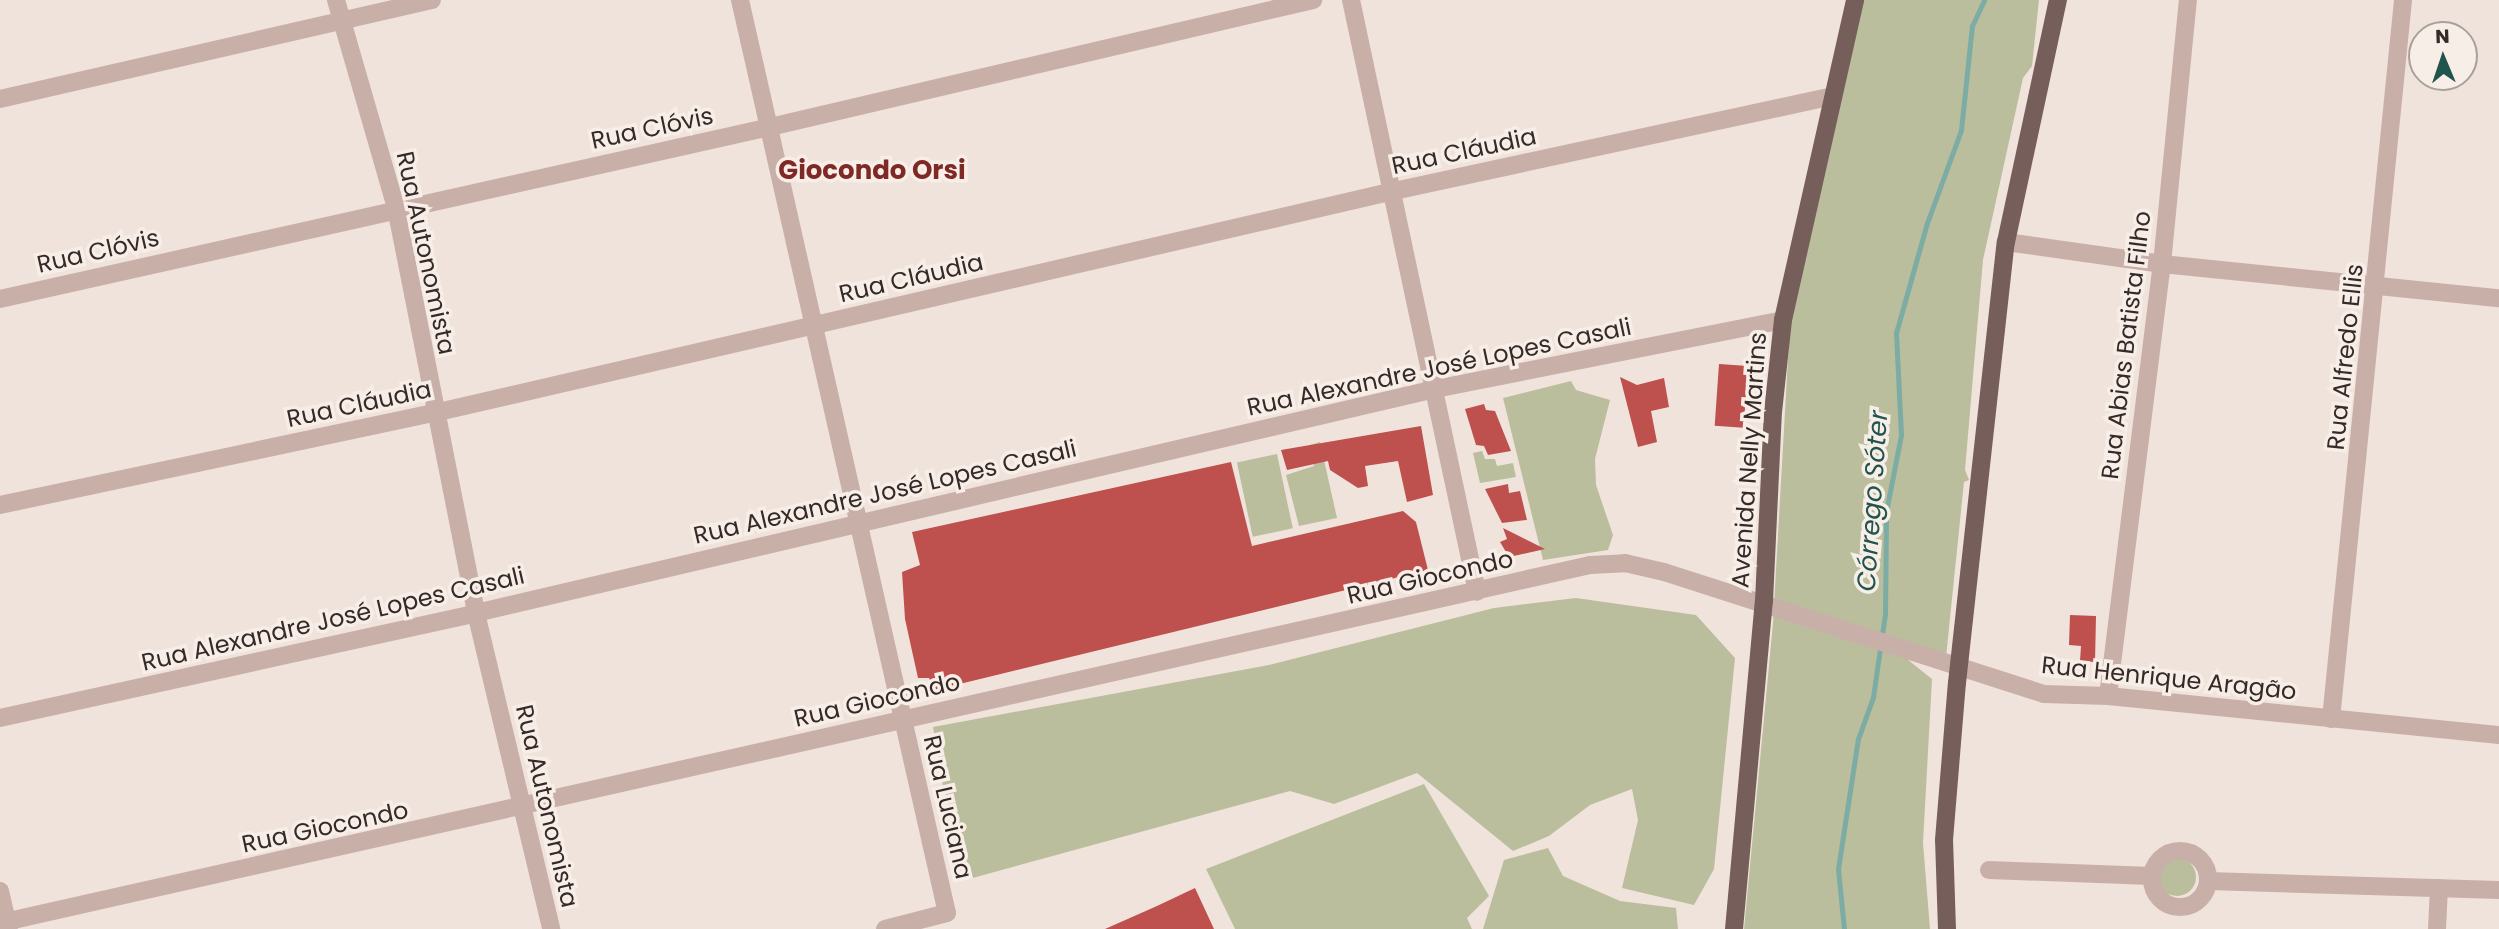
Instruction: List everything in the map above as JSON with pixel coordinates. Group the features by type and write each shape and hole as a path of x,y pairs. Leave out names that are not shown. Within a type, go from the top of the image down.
{"main road":[{"name":"Avenida Nelly Martins","path":"1734,929 1764,601 1773,412 1783,320 1855,0"},
{"path":"1947,929 1944,840 1958,669 2006,242 2058,0"}],"street":[{"name":"Rua Autonomista","path":"336,0 396,208 475,613 551,929"},
{"path":"0,99 432,0"},
{"name":"Rua Luciana","path":"740,0 947,913 885,929"},
{"name":"Rua Clóvis","path":"0,299 396,208 770,128 1313,0"},
{"path":"1351,0 1478,592"},
{"name":"Rua Abias Batista Filho","path":"2108,696 2162,264 2188,0"},
{"name":"Rua Alfredo Ellis","path":"2331,719 2378,286 2403,0"},
{"name":"Rua Cláudia","path":"0,505 434,413 1394,191 1832,96"},
{"path":"2006,242 2162,264 2499,298"},
{"name":"Rua Alexandre José Lopes Casali","path":"0,718 475,613 1435,389 1783,320"},
{"name":"Rua Giocondo","path":"5,924 523,809 903,718 1590,565 1625,563 1764,601"},
{"name":"Rua Henrique Aragão","path":"1764,601 1958,669 2044,694 2108,696 2499,735"},
{"path":"2175,850 2199,857 2208,881 2199,900 2178,907 2158,897 2151,876 2155,864 2175,850"},
{"path":"1989,870 2151,876"},
{"path":"2208,881 2499,890"},
{"path":"2437,929 2439,888"},
{"path":"0,891 5,924"}],"green space":[{"path":"1863,0 2039,0 2032,66 2023,78 1983,260 1965,470 1969,480 1964,482 1945,667 1907,659 1932,679 1923,843 1930,929 1744,929 1773,623 1790,323"},
{"path":"1571,381 1576,390 1610,400 1595,459 1596,485 1613,535 1608,550 1543,560 1503,398"},
{"path":"1320,442 1337,518 1299,526 1286,475 1314,466 1310,445"},
{"path":"1482,451 1485,459 1495,459 1497,466 1513,463 1516,477 1480,483 1473,453"},
{"path":"1277,454 1293,528 1253,537 1237,463"},
{"path":"1576,598 1696,615 1735,658 1714,869 1694,905 1622,888 1638,820 1632,789 1590,805 1549,836 1513,851 1417,773 1334,804 1290,791 969,879 943,786 933,727 1269,665 1494,608"},
{"path":"1424,784 1489,896 1467,918 1472,929 1235,929 1206,869"},
{"path":"1548,848 1563,876 1620,901 1676,908 1678,929 1483,929 1504,860"},
{"path":"2177,858 2190,864 2196,877 2190,890 2177,896 2164,890 2158,877 2164,864"}],"building":[{"path":"1719,364 1748,366 1744,428 1715,426"},
{"path":"1620,377 1637,385 1664,378 1669,407 1651,411 1657,442 1638,447"},
{"path":"1484,404 1486,410 1495,411 1511,451 1488,455 1484,446 1476,445 1465,409"},
{"path":"1421,426 1433,495 1407,502 1398,461 1365,466 1368,486 1358,488 1330,470 1328,461 1287,470 1281,450"},
{"path":"1231,462 1252,546 1403,511 1416,522 1428,570 935,690 929,678 918,678 905,619 902,572 920,565 912,532"},
{"path":"1508,484 1509,493 1520,491 1527,520 1502,523 1485,489"},
{"path":"1503,528 1545,549 1509,557 1500,542 1507,539"},
{"path":"2070,615 2096,616 2095,662 2080,661 2081,646 2069,645"},
{"path":"1195,888 1214,929 1105,929 1157,906"}],"waterway":[{"name":"Córrego Sóter","path":"1844,929 1838,869 1858,739 1873,697 1885,614 1886,512 1901,435 1896,333 1927,223 1961,130 1972,26 1984,0"}],"district":[{"name":"Giocondo Orsi","path":"872,171"}]}
